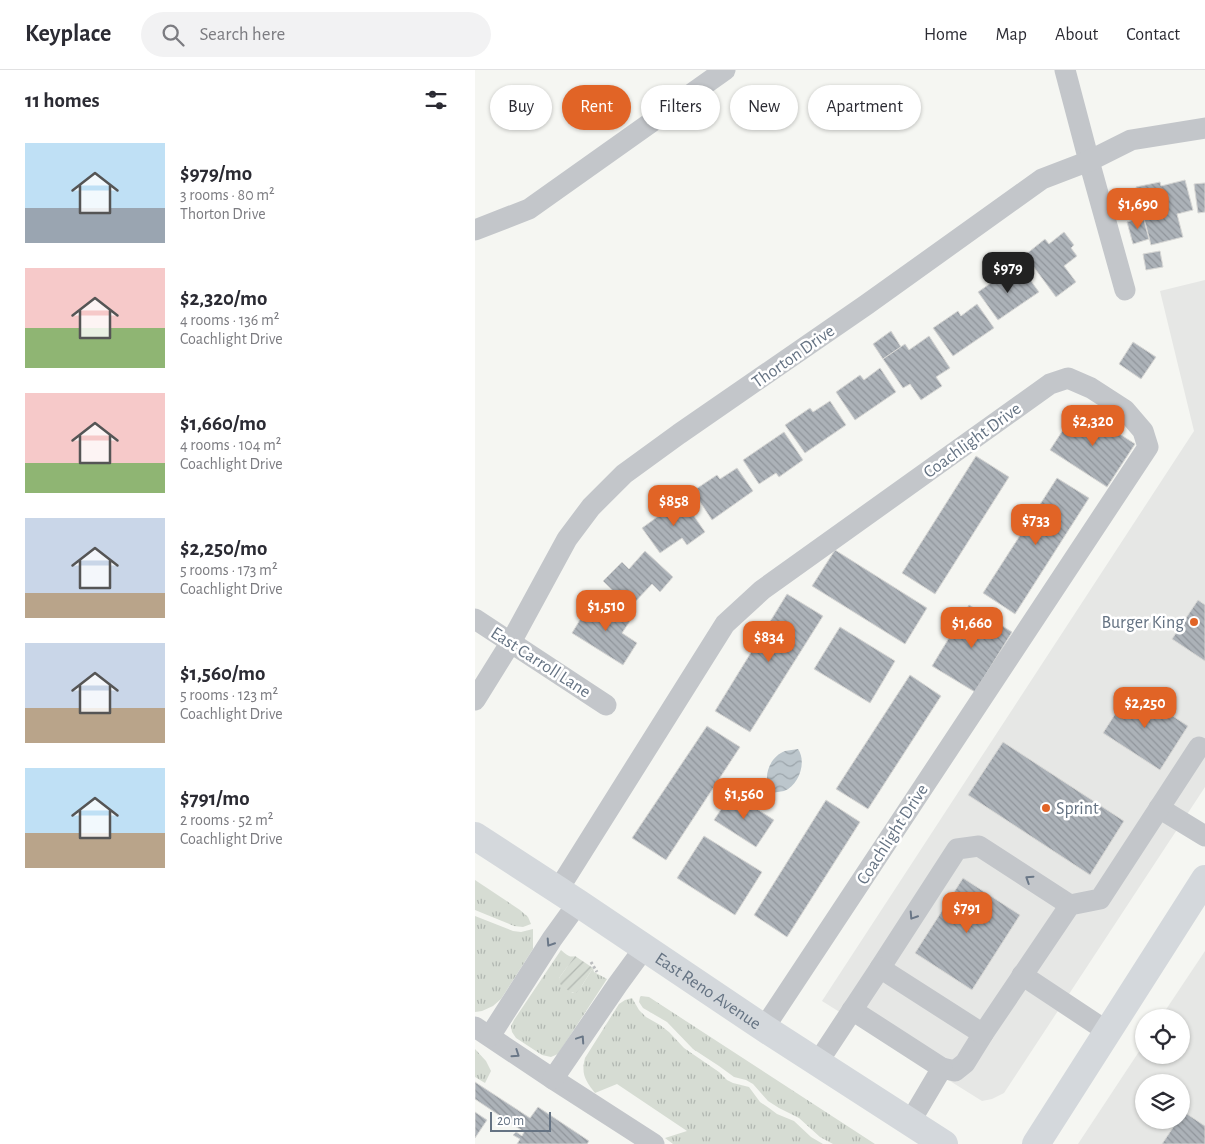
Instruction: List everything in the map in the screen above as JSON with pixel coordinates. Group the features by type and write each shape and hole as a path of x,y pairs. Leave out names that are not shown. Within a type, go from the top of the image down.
{"main road":[{"name":"East Reno Avenue","path":"475,836 645,947 764,1028 943,1144"},
{"path":"1036,1144 1205,879"}],"street":[{"path":"475,230 529,209 725,70"},
{"path":"1065,70 1125,290"},
{"name":"Thorton Drive","path":"475,700 511,642 567,539 591,507 624,474 1043,179 1089,161 1131,140 1205,128"},
{"name":"Coachlight Drive","path":"568,896 725,624 762,590 1050,384 1068,378 1091,388 1125,410 1143,431 1148,447 764,1028"},
{"name":"East Carroll Lane","path":"475,619 606,705"},
{"path":"852,1010 942,1068 955,1071 965,1063 1070,905 1100,899 1199,747"},
{"path":"1159,808 1205,836"},
{"path":"818,1062 957,849 979,846 1070,905"},
{"path":"568,896 552,940 482,1031 654,1144"},
{"path":"553,1079 645,947"},
{"path":"880,968 983,1034"},
{"path":"1022,975 1108,1032"},
{"path":"910,1122 942,1068"}],"path":[{"path":"591,962 597,972"}],"shaded area":[{"path":"1205,280 1205,787 1004,1093 992,1099 982,1101 822,1001 1194,431 1160,291"},
{"path":"1205,951 1205,1144 1078,1144 1135,1058 1135,1064 1190,1064 1190,1009 1166,1009"}],"green space":[{"path":"475,880 520,910 528,917 531,924 523,927 514,926 475,910"},
{"path":"475,916 513,931 521,932 533,929 533,949 501,999 493,1006 475,1012"},
{"path":"561,950 569,956 575,956 559,978 570,992 573,993 581,987 593,968 594,972 607,979 558,1054 551,1057 542,1055 516,1038 511,1026"},
{"path":"575,956 593,968 576,993 570,992 560,984 559,978"},
{"path":"641,996 649,997 875,1144 833,1144 820,1137 799,1118 768,1101 753,1084 734,1077 693,1049 667,1022 643,1008 639,1002"},
{"path":"632,998 646,1017 669,1032 684,1048 719,1072 727,1080 749,1087 760,1102 777,1114 794,1121 811,1137 823,1144 673,1144 665,1138 687,1131 617,1084 595,1093 585,1077 583,1068 585,1058 619,1004"},
{"path":"475,1049 486,1061 491,1071 485,1083 475,1077"}],"water":[{"path":"798,749 802,760 797,779 794,784 784,791 772,793 767,781 768,769 771,763 779,754"}],"building":[{"path":"1185,180 1193,210 1177,214 1183,237 1151,245 1136,187 1160,182 1161,186"},
{"path":"1205,183 1205,212 1198,213 1194,184"},
{"path":"1143,217 1149,239 1133,244 1127,222"},
{"path":"1064,232 1074,245 1071,248 1077,256 1064,266 1076,282 1056,297 1025,255 1045,239 1049,244"},
{"path":"1160,251 1163,267 1146,270 1143,254"},
{"path":"1022,269 1039,292 998,320 978,292 1001,276 1005,281"},
{"path":"977,304 994,328 953,356 933,328 958,311 961,316"},
{"path":"891,331 901,347 883,359 873,344"},
{"path":"929,336 950,368 936,377 942,386 921,400 910,384 903,388 883,359 905,344 909,350"},
{"path":"1133,342 1156,357 1141,379 1119,364"},
{"path":"880,368 896,392 855,420 836,392 860,375 864,380"},
{"path":"830,401 846,425 805,453 785,425 810,408 813,412"},
{"path":"1078,407 1135,444 1107,487 1050,450"},
{"path":"784,432 803,460 779,477 776,473 759,484 743,460"},
{"path":"976,456 1009,477 935,594 902,573"},
{"path":"737,468 753,491 712,520 693,491 717,475 720,479"},
{"path":"1057,478 1089,498 1015,614 983,593"},
{"path":"682,499 705,532 687,545 682,538 660,553 642,528"},
{"path":"835,550 927,608 905,644 812,586"},
{"path":"645,551 673,577 660,592 652,584 630,607 603,581 622,562 629,569"},
{"path":"787,594 823,616 750,732 715,711"},
{"path":"596,600 630,621 622,633 637,643 623,665 572,633 586,610 589,612"},
{"name":"Burger King","path":"1198,600 1205,605 1205,661 1172,639"},
{"path":"969,605 1012,632 975,692 932,666"},
{"path":"840,627 895,661 870,703 814,669"},
{"path":"910,675 941,696 868,809 836,789"},
{"path":"1131,689 1188,726 1160,770 1103,733"},
{"path":"707,726 740,747 666,860 632,838"},
{"name":"Sprint","path":"1003,742 1124,821 1090,875 968,795"},
{"path":"732,793 774,820 756,847 714,820"},
{"path":"826,800 860,822 787,937 754,915"},
{"path":"704,836 762,872 735,915 677,878"},
{"path":"963,878 1020,915 972,990 915,953"},
{"path":"475,1082 530,1118 538,1107 589,1141 587,1144 517,1144 520,1139 513,1135 516,1132 522,1136 524,1132 475,1099"},
{"path":"475,1112 487,1120 475,1138"},
{"path":"1190,1116 1205,1126 1205,1144 1162,1144 1172,1129 1190,1129"}],"place":[{"name":"Burger King","path":"1194,622"},
{"name":"Sprint","path":"1046,808"}]}
